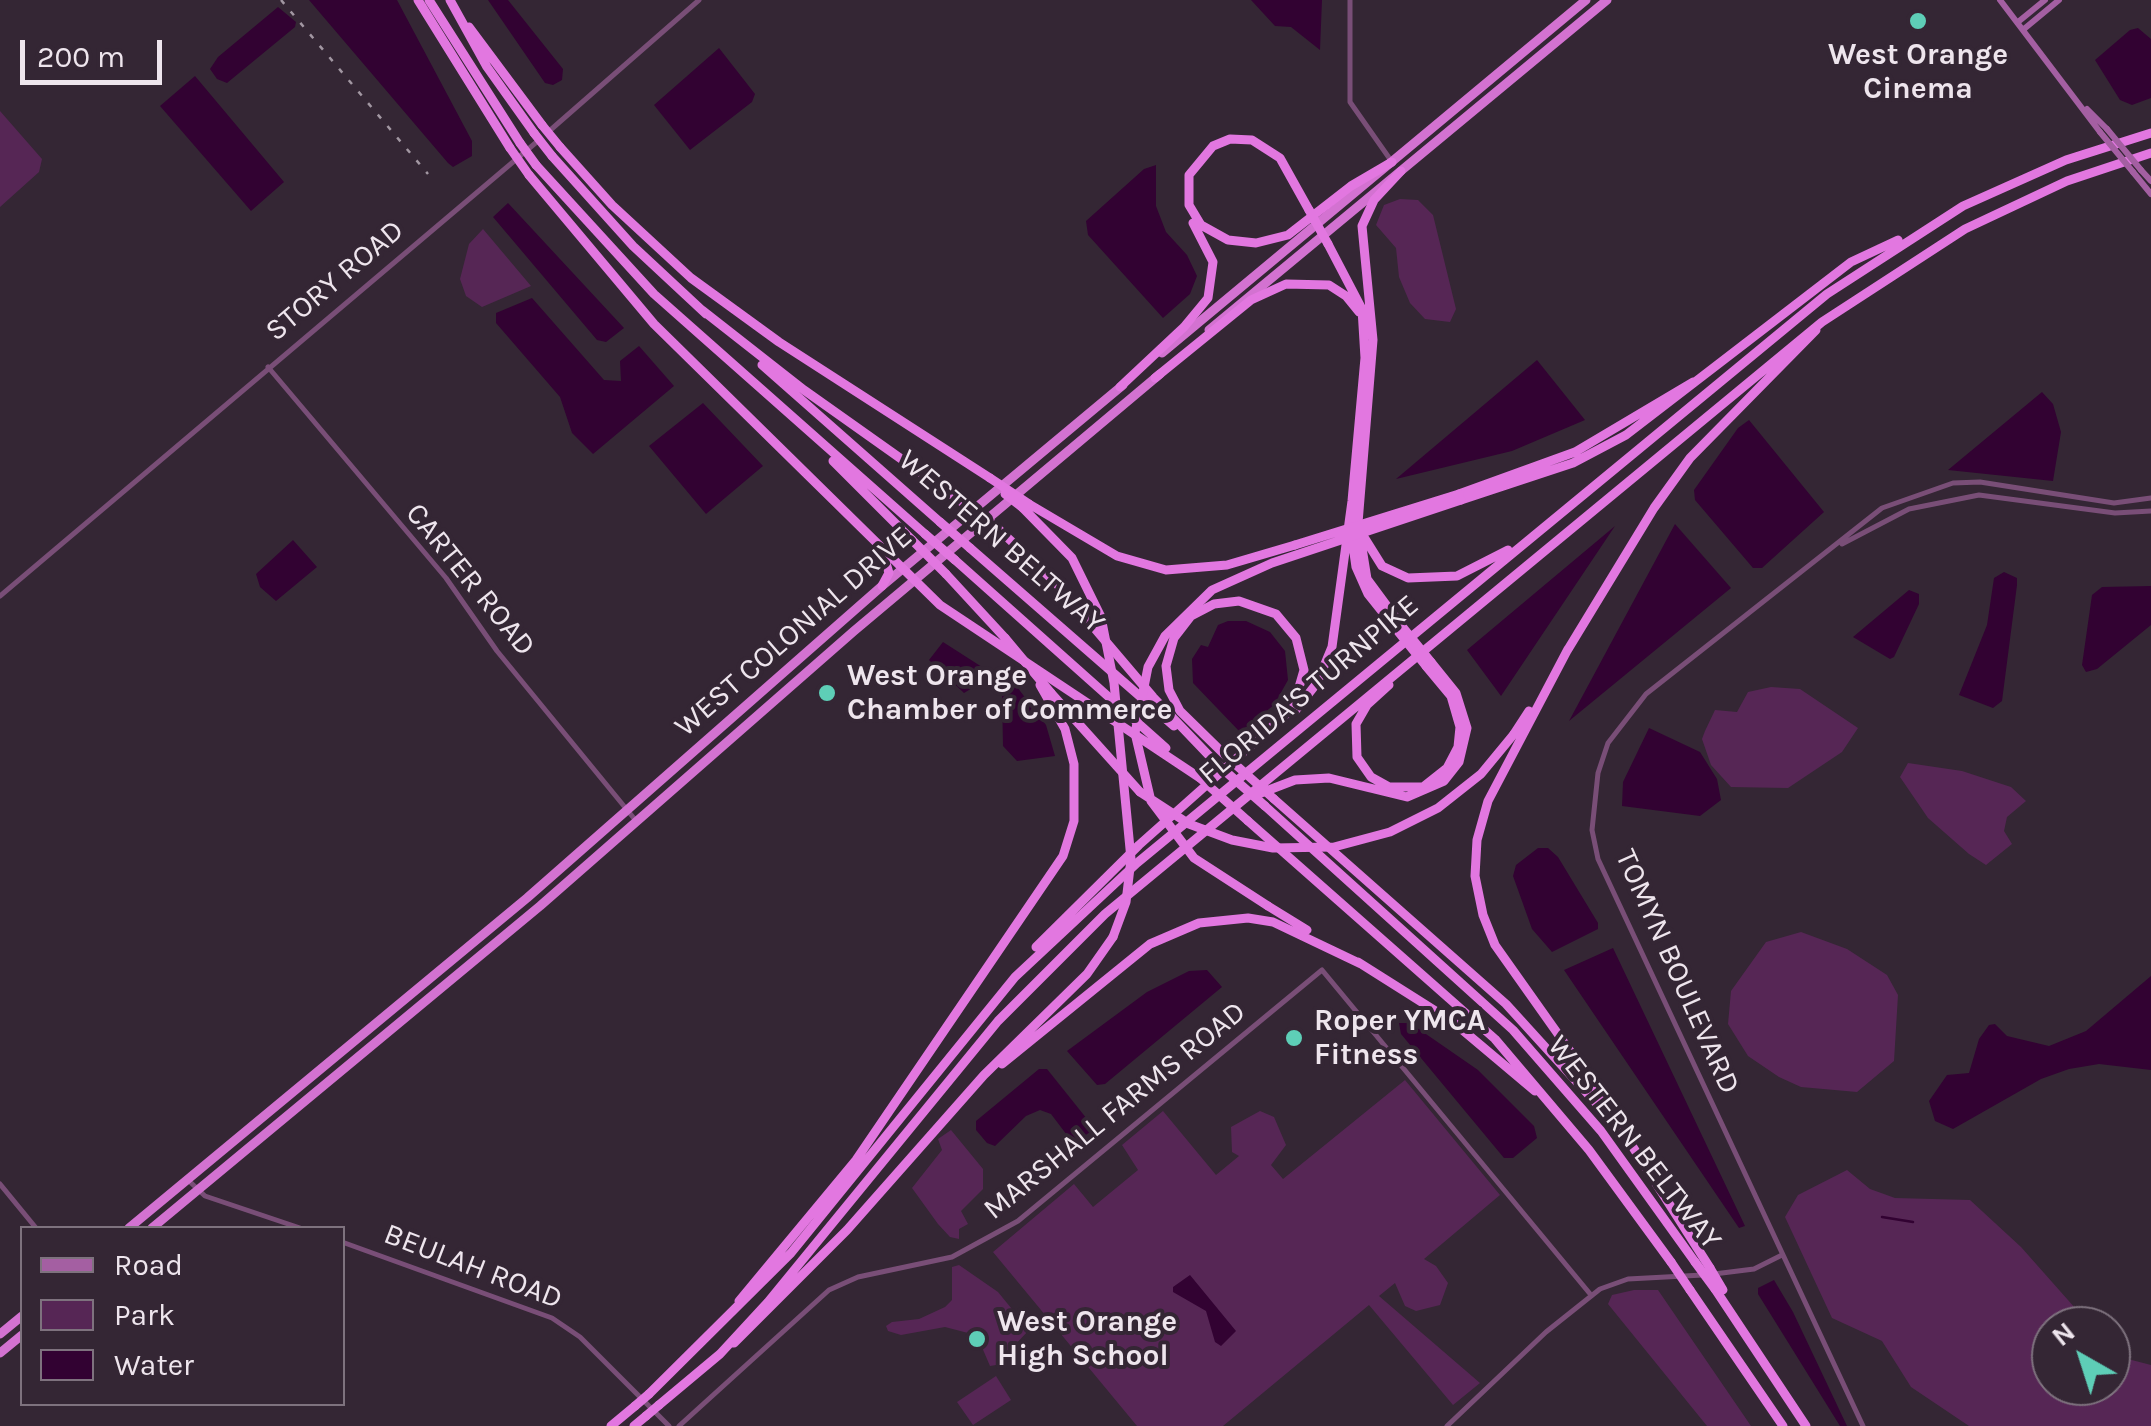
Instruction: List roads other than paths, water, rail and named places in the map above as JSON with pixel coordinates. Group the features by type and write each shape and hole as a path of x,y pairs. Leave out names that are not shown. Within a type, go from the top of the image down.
{"highway":[{"path":"418,0 515,146 528,175 654,324 915,582 961,620 1200,778"},
{"name":"WESTERN BELTWAY","path":"429,0 515,146 620,261 812,436 1462,1007 1562,1117 1671,1262 1783,1426"},
{"path":"450,0 560,147 612,205 691,278 1026,506 1117,556 1166,570 1227,564 1530,479 1606,447 1690,390 1695,381 1850,262 1923,228"},
{"name":"WESTERN BELTWAY","path":"450,0 486,67 534,133 633,246 1217,764 1270,802 1513,1030 1601,1131 1695,1262 1719,1289 1806,1426"},
{"name":"WEST COLONIAL DRIVE","path":"131,1226 510,912 882,586 1586,0"},
{"name":"WEST COLONIAL DRIVE","path":"154,1226 483,954 818,663 1089,436 1262,281 1607,0"},
{"name":"FLORIDA'S TURNPIKE","path":"611,1426 700,1348 816,1224 981,1014 1044,947 1126,873 1770,338 1923,228 2027,176 2151,133"},
{"path":"1089,436 1091,418 1184,327 1208,298 1213,262 1183,196 1186,171 1202,148 1224,136 1262,139 1283,156 1369,312"},
{"path":"1311,209 1280,158 1252,140 1230,139 1213,146 1190,175 1189,205 1201,225 1228,240 1256,243 1288,235 1351,186 1392,162"},
{"name":"FLORIDA'S TURNPIKE","path":"634,1426 720,1354 824,1239 963,1062 1028,989 1105,914 1822,322 1965,229 2068,182 2151,152"},
{"path":"1398,627 1367,579 1359,549 1373,340 1362,226 1374,200 1400,171"},
{"path":"981,1014 1041,942 1164,822 1303,702 1326,665 1337,621 1352,501 1365,326 1360,302 1330,243"},
{"path":"1156,378 1186,358 1251,300 1286,284 1317,282 1337,288 1353,304 1365,326"},
{"path":"702,310 804,390 988,519 1057,584 1153,698 1217,764"},
{"path":"1719,1289 1658,1184 1494,945 1482,915 1476,876 1478,840 1516,737 1654,508 1690,458 1754,390 1806,346 1822,322"},
{"path":"1056,461 1073,441 1075,424"},
{"path":"812,436 1006,638 1140,792 1190,824 1232,840 1273,848 1334,846 1390,832 1438,808 1481,774 1516,737"},
{"path":"1460,497 1272,562 1212,590 1165,636 1148,667 1135,733 1151,801 1188,852 1480,1042 1562,1117"},
{"path":"1240,802 1281,784 1312,777 1407,797 1436,787 1459,762 1467,728 1461,701 1368,594 1356,567 1352,501"},
{"path":"720,1354 746,1334 847,1230 1022,1035 1087,974 1113,938 1126,902 1131,859 1114,683 1100,617 1072,558 1026,506"},
{"path":"1360,512 1362,535 1374,558 1408,578 1457,576 1534,535"},
{"path":"880,546 888,569 882,586"},
{"path":"1251,748 1292,708 1303,680 1303,659 1293,632 1276,614 1246,602 1223,602 1185,622 1174,638 1166,666 1169,690 1180,711 1270,802 1546,1044 1658,1184"},
{"path":"818,663 840,634 840,624"},
{"path":"700,1348 856,1160 1056,870 1074,821 1078,789 1065,729 1006,638"},
{"path":"1428,664 1454,703 1460,727 1458,747 1448,768 1432,782 1413,790 1388,787 1362,767 1355,747 1356,724 1367,705 1436,638"},
{"path":"735,736 737,716"},
{"path":"711,757 727,724"},
{"path":"483,954 484,942 510,912"},
{"path":"936,1129 986,1078 1081,997 1176,930 1223,918 1273,922 1361,964"},
{"path":"433,995 451,972 451,962"},
{"path":"303,1102 304,1090 334,1060"},
{"path":"0,1334 20,1318"},
{"path":"0,1353 20,1336"}],"main road":[{"path":"2000,0 2137,171 2151,194"},
{"path":"2021,26 2045,0"},
{"path":"2021,26 2060,0"},
{"path":"2137,171 2151,181"}],"street":[{"name":"STORY ROAD","path":"0,596 700,0"},
{"path":"1350,0 1350,102 1392,162"},
{"name":"CARTER ROAD","path":"268,367 410,542 446,578 497,651 637,822"},
{"name":"TOMYN BOULEVARD","path":"1863,1426 1598,859 1593,800 1608,743 1646,694 1882,508 1953,484 1980,482 2114,502 2151,498"},
{"name":"TOMYN BOULEVARD","path":"1830,550 1910,508 1945,499 1979,495 2115,513 2151,512"},
{"name":"MARSHALL FARMS ROAD","path":"680,1426 829,1290 858,1277 952,1257 1018,1221 1322,970 1591,1295"},
{"path":"188,1180 205,1196 294,1226"},
{"path":"0,1184 34,1226"},
{"name":"BEULAH ROAD","path":"345,1243 552,1318 580,1338 669,1426"},
{"path":"1447,1426 1591,1295 1628,1279 1754,1269 1782,1255"}],"water":[{"path":"309,0 397,0 472,141 472,156 453,167 448,163"},
{"path":"488,0 508,0 563,69 562,80 553,85 545,83"},
{"path":"1251,0 1322,0 1320,50 1291,27 1275,26"},
{"path":"278,7 296,22 295,27 227,83 217,79 210,69 218,57"},
{"path":"2138,28 2151,39 2151,98 2132,105 2120,100 2095,60 2130,30"},
{"path":"719,48 755,94 752,102 690,150 654,105"},
{"path":"195,76 284,182 251,211 160,106"},
{"path":"1156,165 1156,206 1166,232 1187,255 1197,276 1190,294 1163,318 1088,235 1086,221 1144,169"},
{"path":"508,203 624,328 606,342 597,340 493,217"},
{"path":"532,298 604,380 621,381 620,361 639,346 674,386 593,454 572,433 560,397 496,323 496,313"},
{"path":"1537,360 1585,420 1512,451 1396,479"},
{"path":"2042,392 2053,404 2061,432 2053,481 1948,470"},
{"path":"703,403 763,466 706,514 649,446"},
{"path":"1749,420 1824,512 1762,568 1753,568 1695,500 1694,490 1738,428"},
{"path":"1675,524 1731,588 1569,721"},
{"path":"1615,526 1501,696 1467,650"},
{"path":"293,540 317,567 276,601 260,587 256,574"},
{"path":"2004,572 2017,578 2017,585 2002,701 1993,708 1959,695 1987,625 1994,578"},
{"path":"2151,586 2151,625 2097,669 2086,672 2082,665 2092,595 2102,587"},
{"path":"1909,590 1919,594 1919,604 1894,657 1890,659 1853,637"},
{"path":"1246,621 1270,632 1285,651 1288,680 1274,705 1240,732 1193,683 1192,659 1201,645 1208,647 1218,625"},
{"path":"943,642 982,667 982,682 964,693 929,660"},
{"path":"1014,683 1046,725 1055,756 1017,761 1003,746 1002,693"},
{"path":"1649,728 1700,752 1717,779 1721,800 1700,816 1622,806 1623,782"},
{"path":"1538,848 1548,848 1558,857 1598,923 1598,929 1552,952 1532,929 1513,876 1516,865"},
{"path":"1613,948 1745,1226 1739,1228 1564,970"},
{"path":"1207,970 1222,987 1105,1084 1097,1085 1067,1051 1147,992 1189,971"},
{"path":"2151,976 2151,1070 2099,1064 2069,1069 2041,1079 1953,1129 1935,1121 1929,1101 1947,1075 1969,1073 1979,1039 1989,1025 1995,1024 2007,1036 2049,1046 2086,1031"},
{"path":"1399,1023 1410,1023 1478,1070 1534,1126 1537,1138 1513,1158 1504,1158 1401,1034"},
{"path":"1039,1069 1047,1069 1095,1129 1073,1143 1051,1114 1040,1110 1026,1116 995,1146 987,1143 976,1130 976,1121"},
{"path":"1190,1275 1236,1331 1221,1346 1215,1342 1206,1311 1173,1292 1173,1287"},
{"path":"1774,1280 1847,1426 1840,1426 1758,1294 1758,1288"}],"waterway":[{"path":"1882,1217 1913,1222"}],"railway":[{"path":"281,0 428,174"}],"place":[{"name":"West Orange Cinema","path":"1918,21"},
{"name":"West Orange Chamber of Commerce","path":"827,693"},
{"name":"Roper YMCA Fitness","path":"1294,1038"},
{"name":"West Orange High School","path":"977,1339"}]}
